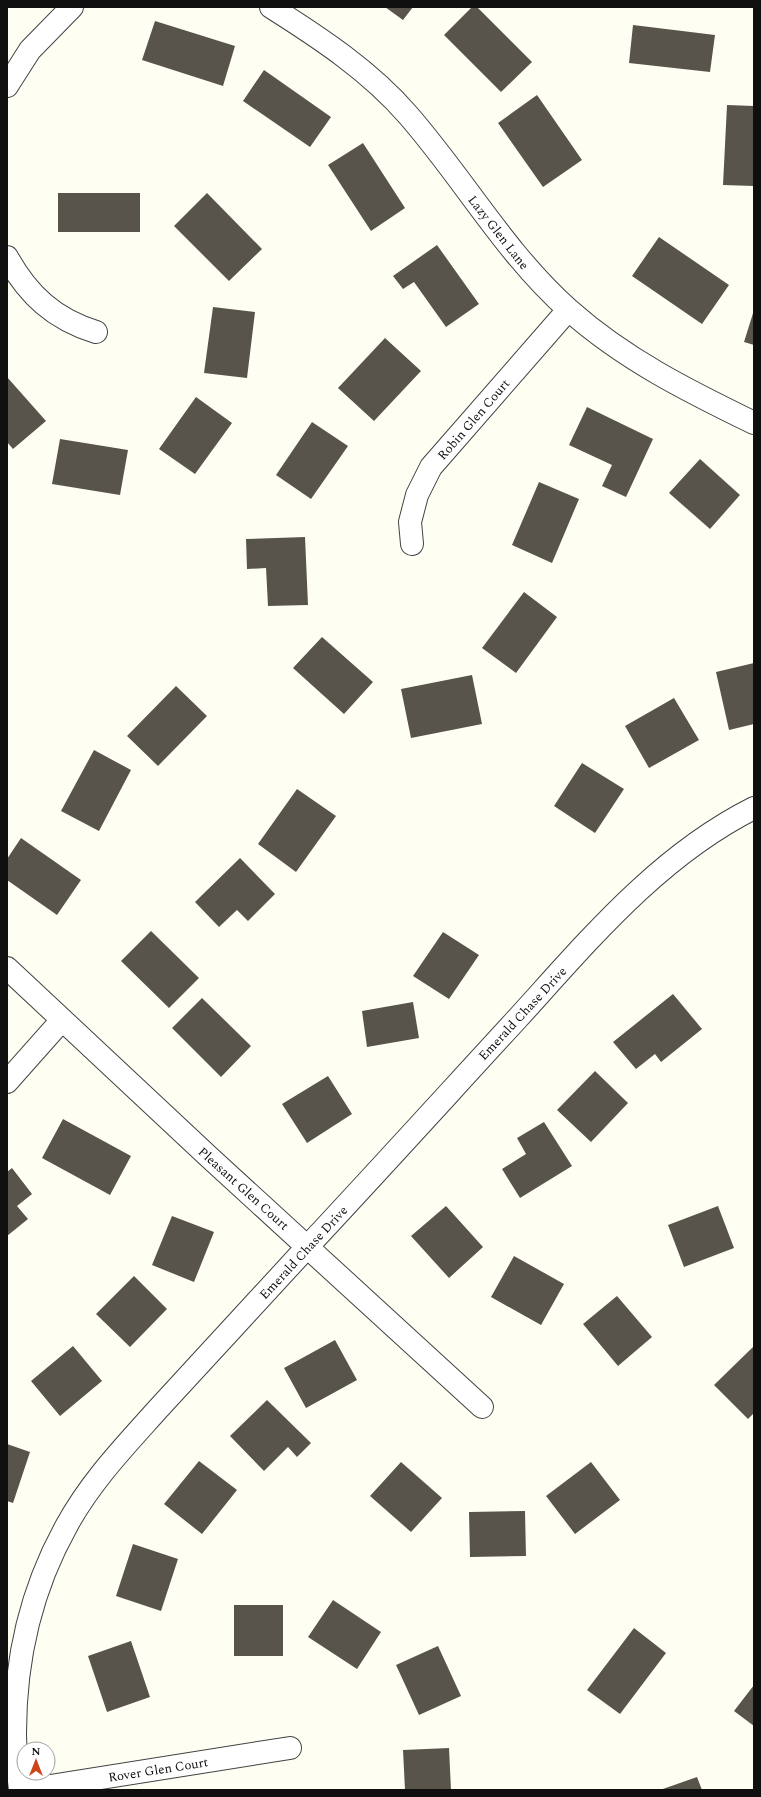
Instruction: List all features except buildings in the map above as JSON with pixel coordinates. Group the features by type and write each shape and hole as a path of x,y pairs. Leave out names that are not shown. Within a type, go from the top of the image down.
{"street":[{"path":"7,86 30,50 72,7"},
{"name":"Lazy Glen Lane","path":"271,7 317,36 354,65 408,114 448,165 491,225 524,264 568,310 607,342 659,376 754,423"},
{"path":"7,257 16,274 36,298 56,315 96,332"},
{"name":"Robin Glen Court","path":"412,544 410,522 417,495 431,467 568,310"},
{"name":"Emerald Chase Drive","path":"20,1790 15,1728 17,1678 24,1635 41,1580 67,1525 95,1481 109,1463 569,963 643,886 687,849 754,808"},
{"name":"Pleasant Glen Court","path":"7,968 482,1407"},
{"path":"7,1082 62,1020"},
{"name":"Rover Glen Court","path":"25,1790 290,1748"}]}
